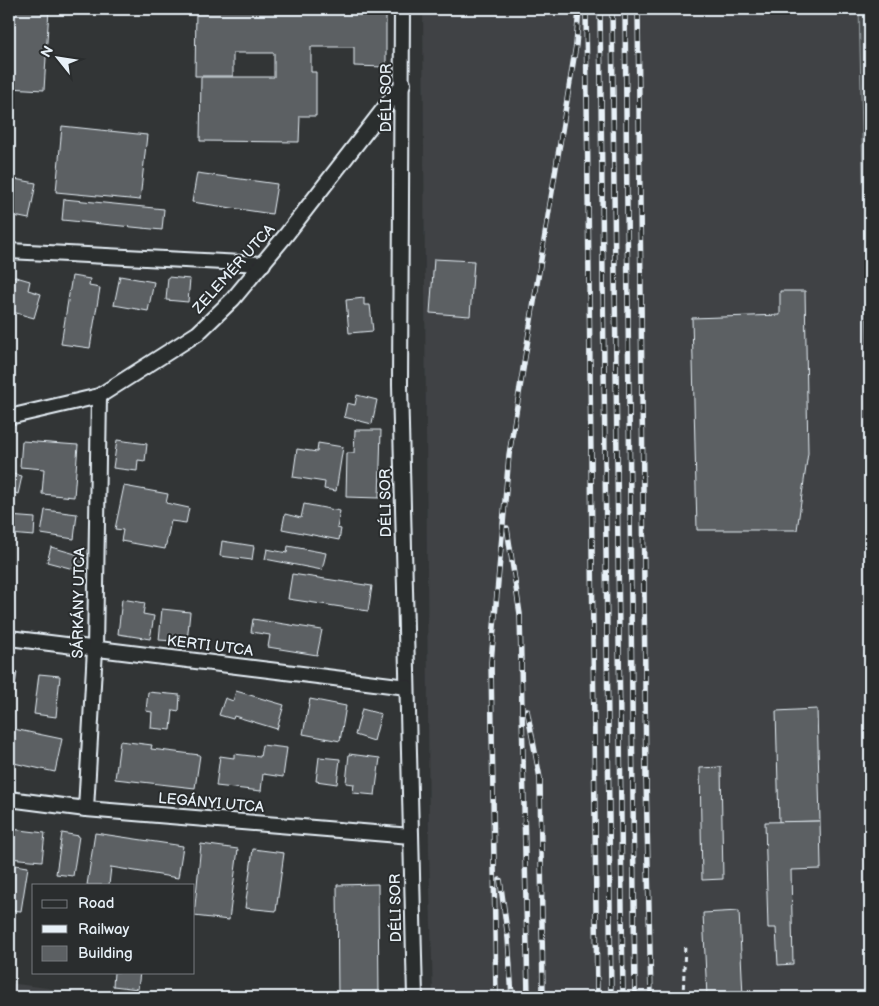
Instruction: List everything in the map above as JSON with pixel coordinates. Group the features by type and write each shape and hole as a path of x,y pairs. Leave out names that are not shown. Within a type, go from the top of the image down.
{"street":[{"name":"DÉLI SOR","path":"402,9 400,385 415,997"},
{"name":"ZELEMÉR UTCA","path":"9,417 99,396 198,333 233,299 263,264 403,84"},
{"path":"9,251 263,264"},
{"name":"SÁRKÁNY UTCA","path":"86,809 95,649 99,396"},
{"name":"KERTI UTCA","path":"9,638 407,687"},
{"name":"LEGÁNYI UTCA","path":"9,798 86,809 411,836"}],"path":[{"path":"683,997 685,944"}],"shaded area":[{"path":"423,9 859,9 870,464 870,997 433,997 429,854"},
{"path":"859,9 870,9 870,464"},
{"path":"9,983 115,997 9,997"}],"building":[{"path":"12,9 49,9 44,90 9,88"},
{"path":"196,9 386,9 386,67 354,66 354,47 311,47 311,72 316,72 316,116 300,116 299,142 200,141 201,77 274,77 274,53 233,53 233,76 195,76"},
{"path":"62,126 147,135 140,200 56,192"},
{"path":"197,173 277,184 272,214 192,202"},
{"path":"9,178 36,183 29,219 9,215"},
{"path":"64,199 164,209 162,230 62,220"},
{"path":"434,259 474,261 470,316 430,313"},
{"path":"9,275 30,281 28,290 41,294 34,318 9,311"},
{"path":"72,276 90,279 89,286 100,288 90,348 61,344"},
{"path":"120,276 154,282 148,311 114,305"},
{"path":"168,277 190,279 188,302 166,300"},
{"path":"780,291 805,291 808,453 797,530 697,530 692,318 780,315"},
{"path":"364,298 364,305 370,305 373,331 349,333 346,300"},
{"path":"357,395 377,400 372,424 344,417 347,403 355,405"},
{"path":"355,430 381,430 379,498 346,497 347,453 354,453"},
{"path":"117,440 147,444 145,461 138,460 137,471 113,468"},
{"path":"22,441 78,445 74,497 42,494 44,469 20,467"},
{"path":"318,443 343,447 336,491 324,489 325,482 293,477 297,449 317,452"},
{"path":"9,473 22,476 18,494 9,491"},
{"path":"124,486 168,494 166,503 189,508 186,523 171,521 165,549 121,541 123,530 115,529"},
{"path":"304,504 340,511 337,528 341,529 339,540 282,529 285,514 301,518"},
{"path":"45,510 77,514 74,539 41,534"},
{"path":"9,516 35,518 34,536 9,534"},
{"path":"222,541 254,546 252,560 220,556"},
{"path":"288,546 326,553 322,570 265,559 267,549 287,553"},
{"path":"51,547 86,557 81,571 47,562"},
{"path":"292,574 372,586 368,611 288,599"},
{"path":"122,599 145,603 143,614 154,616 150,639 118,634"},
{"path":"162,609 190,612 187,642 159,640"},
{"path":"253,619 322,630 317,655 268,647 270,635 251,632"},
{"path":"9,670 17,672 13,698 9,697"},
{"path":"39,674 60,676 56,717 34,714"},
{"path":"236,691 284,705 277,729 234,716 233,719 219,715 225,698 233,701"},
{"path":"148,692 180,695 179,711 173,710 171,730 151,728 152,712 146,711"},
{"path":"310,699 346,706 340,741 303,734"},
{"path":"362,709 381,714 374,741 355,735"},
{"path":"817,709 820,821 779,822 776,711"},
{"path":"9,728 62,739 55,772 9,762"},
{"path":"120,741 152,745 151,749 200,755 195,788 115,779"},
{"path":"262,745 287,748 283,777 263,774 261,791 216,786 220,756 234,758 234,754 260,757"},
{"path":"349,754 380,758 375,795 353,793 354,784 346,783"},
{"path":"319,757 340,759 337,784 316,781"},
{"path":"721,767 723,879 702,880 700,768"},
{"path":"820,821 821,869 791,870 793,964 778,965 776,928 768,928 765,822"},
{"path":"11,829 45,833 42,861 9,858"},
{"path":"62,833 79,836 73,876 56,874"},
{"path":"95,833 183,846 178,878 111,867 109,884 87,884"},
{"path":"201,844 238,849 229,920 195,916"},
{"path":"253,849 284,853 276,911 245,908"},
{"path":"9,864 28,867 21,911 9,910"},
{"path":"378,884 379,997 338,997 337,885"},
{"path":"739,911 743,997 707,997 703,913"},
{"path":"114,974 140,974 138,989 113,986"}],"railway":[{"path":"496,997 491,662 509,455 576,45 579,9"},
{"path":"586,9 597,997"},
{"path":"600,9 611,997"},
{"path":"612,9 623,997"},
{"path":"625,9 635,997"},
{"path":"638,9 646,778 651,997"},
{"path":"507,528 520,614 528,997"},
{"path":"527,710 540,778 543,997"},
{"path":"500,880 508,938 512,997"}]}
